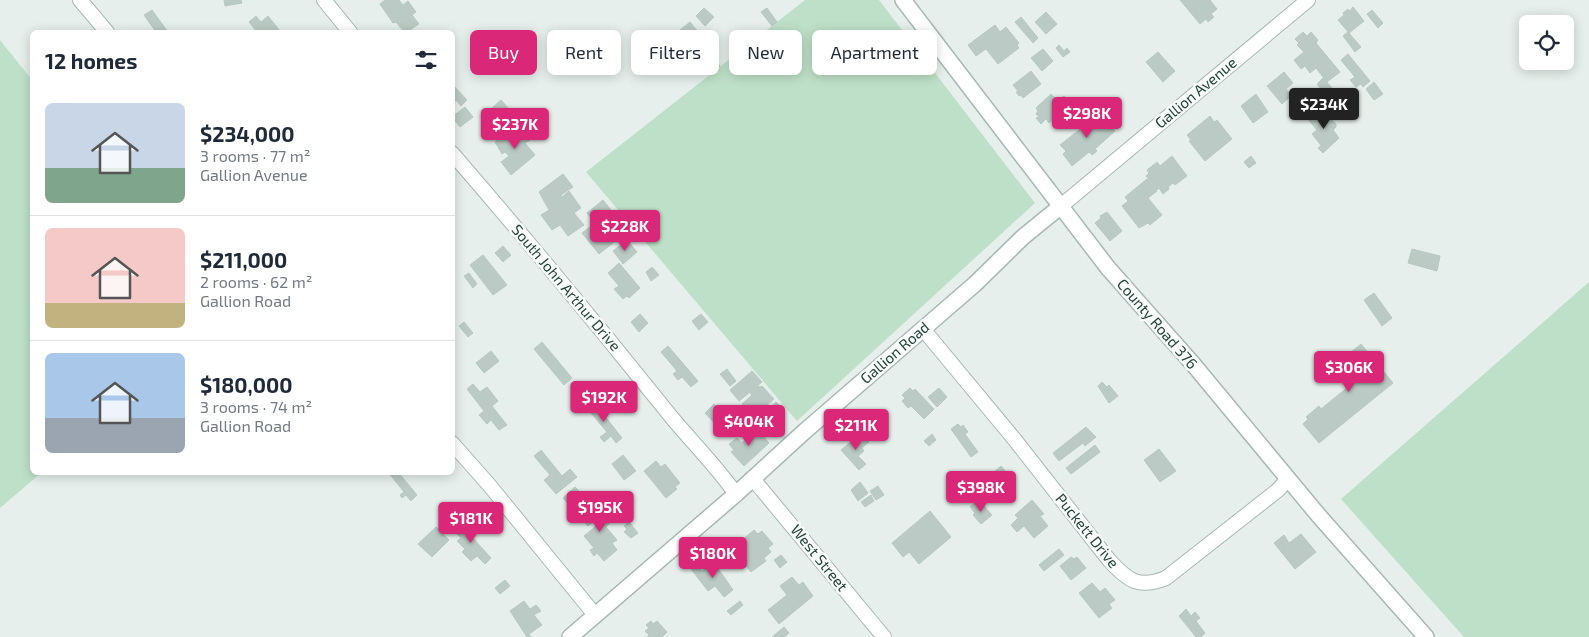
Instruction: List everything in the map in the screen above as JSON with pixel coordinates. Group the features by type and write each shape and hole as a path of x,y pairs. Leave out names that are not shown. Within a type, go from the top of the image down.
{"street":[{"path":"80,0 105,30"},
{"path":"324,0 348,30"},
{"name":"County Road 376","path":"903,0 1108,268 1193,364 1318,516 1426,637"},
{"name":"Gallion Avenue","path":"1061,206 1308,0"},
{"name":"South John Arthur Drive","path":"455,157 736,494"},
{"name":"Gallion Road","path":"570,637 736,494 805,431 975,284 1023,237 1061,206"},
{"name":"Puckett Drive","path":"923,329 1015,440 1109,560 1118,570 1136,582 1152,584 1166,578 1278,490 1288,479"},
{"path":"455,446 490,486 595,615"},
{"name":"West Street","path":"753,479 884,637"}],"green space":[{"path":"805,0 879,0 902,30 812,30 812,75 937,75 1035,203 797,421 586,172 710,75 719,75 719,68 729,60 729,75 802,75 802,30 767,30"},
{"path":"0,40 30,78 30,475 39,475 0,508"},
{"path":"1589,282 1589,637 1464,637 1341,499"}],"building":[{"path":"224,0 241,0 242,3 225,6"},
{"path":"385,0 399,0 403,5 408,1 416,12 412,15 419,24 410,30 402,30 396,22 393,23 380,4"},
{"path":"1180,0 1210,0 1217,9 1211,14 1214,17 1208,22 1206,19 1200,24"},
{"path":"1353,7 1364,21 1349,33 1338,20 1344,15 1343,13 1348,9 1350,11"},
{"path":"704,8 714,17 705,26 696,16"},
{"path":"767,8 777,22 772,26 761,12"},
{"path":"152,10 167,30 155,30 144,15"},
{"path":"1372,10 1383,23 1378,28 1367,14"},
{"path":"1046,12 1057,24 1046,34 1035,22"},
{"path":"256,16 261,22 268,16 279,30 255,30 249,22"},
{"path":"1021,17 1038,38 1033,43 1015,22"},
{"path":"690,22 697,30 680,30"},
{"path":"995,25 1000,32 1006,27 1019,43 1017,45 1019,48 998,64 986,49 976,56 968,45"},
{"path":"1303,32 1307,36 1311,32 1318,40 1316,43 1340,72 1327,82 1316,68 1310,73 1305,66 1301,69 1294,60 1304,52 1297,45 1299,43 1295,39"},
{"path":"1348,32 1361,47 1355,52 1343,36"},
{"path":"1059,45 1064,51 1067,48 1070,52 1063,57 1056,48"},
{"path":"1043,49 1053,61 1042,71 1031,58"},
{"path":"1158,52 1175,71 1163,82 1146,62"},
{"path":"1348,54 1370,81 1363,87 1361,84 1356,87 1350,80 1355,77 1341,60"},
{"path":"1031,71 1041,84 1023,98 1021,95 1019,96 1016,92 1018,91 1013,85"},
{"path":"1284,72 1293,83 1286,89 1291,96 1282,104 1267,86"},
{"path":"1323,78 1333,89 1326,95 1317,84"},
{"path":"1374,82 1383,94 1374,100 1366,89"},
{"path":"455,87 467,100 461,106 456,100"},
{"path":"1051,94 1058,101 1064,96 1071,103 1049,123 1046,119 1041,124 1036,118 1039,117 1036,114 1038,111 1036,108"},
{"path":"1256,94 1268,112 1253,123 1241,106"},
{"path":"501,100 509,109 500,117 492,108"},
{"path":"465,107 473,117 460,127 455,121 455,115"},
{"path":"1321,109 1336,124 1333,130 1339,138 1323,153 1318,148 1321,146 1320,144 1312,134 1317,130 1308,119"},
{"path":"1098,113 1115,131 1095,149 1097,151 1092,155 1089,152 1072,166 1063,154 1066,151 1060,145"},
{"path":"1210,116 1214,122 1217,120 1232,139 1205,161 1189,141 1191,140 1187,135"},
{"path":"512,128 518,134 522,131 530,140 525,143 535,155 511,175 501,162 509,156 505,152 502,154 495,142"},
{"path":"1172,156 1187,176 1175,185 1173,183 1163,194 1159,188 1157,190 1146,176 1149,173 1147,170 1157,162 1160,166"},
{"path":"1251,156 1256,163 1249,168 1244,162"},
{"path":"563,174 573,187 561,195 562,197 569,191 581,208 574,213 584,225 568,236 560,225 552,230 541,215 549,210 539,192"},
{"path":"1147,179 1157,191 1148,198 1162,215 1150,225 1148,223 1139,228 1122,206 1128,201 1125,197"},
{"path":"603,200 628,231 599,254 582,233 595,223 587,213"},
{"path":"1107,212 1122,231 1110,241 1095,223 1101,218 1100,216"},
{"path":"627,240 637,252 623,264 613,251"},
{"path":"503,246 511,255 503,262 495,253"},
{"path":"1412,249 1440,256 1437,271 1408,263"},
{"path":"483,255 507,285 493,295 470,265"},
{"path":"619,263 640,288 629,298 627,296 623,299 614,289 619,286 608,273"},
{"path":"652,267 659,275 651,281 646,272"},
{"path":"469,273 477,284 473,288 464,276"},
{"path":"1374,293 1392,318 1382,326 1364,300"},
{"path":"640,314 648,323 639,332 631,322"},
{"path":"701,314 708,322 699,330 692,321"},
{"path":"464,322 473,333 468,337 459,326"},
{"path":"542,342 572,378 564,385 534,349"},
{"path":"1361,344 1393,383 1319,443 1303,424 1308,419 1306,417 1319,406 1321,409 1348,387 1333,367"},
{"path":"668,346 698,381 691,387 682,377 678,380 673,374 677,371 661,352"},
{"path":"491,351 499,361 484,373 476,363"},
{"path":"727,369 736,381 730,386 720,374"},
{"path":"752,371 762,382 739,401 730,390"},
{"path":"1102,382 1107,387 1109,385 1118,396 1109,403 1098,386"},
{"path":"473,384 480,392 487,387 498,401 492,406 507,425 499,430 491,420 487,424 479,415 484,411 467,389"},
{"path":"758,386 762,386 774,399 765,407 767,409 754,418 742,404"},
{"path":"910,388 913,391 915,389 934,409 924,419 911,406 908,408 902,401 905,398 902,395"},
{"path":"939,388 947,397 937,407 928,397"},
{"path":"593,401 622,438 616,443 611,436 604,442 600,437 607,432 586,407"},
{"path":"776,402 785,411 764,430 756,421"},
{"path":"714,404 728,419 719,428 705,413"},
{"path":"958,424 961,427 963,425 968,432 965,434 978,452 971,457 951,429"},
{"path":"1086,427 1096,437 1085,446 1083,443 1059,461 1053,453"},
{"path":"757,429 769,443 744,466 731,452 734,450 729,444 737,438 742,443"},
{"path":"863,434 869,442 862,448 864,451 858,456 866,464 859,470 841,450"},
{"path":"932,434 936,440 929,446 924,441"},
{"path":"1095,445 1100,452 1071,474 1066,468"},
{"path":"1159,449 1176,471 1160,482 1144,460"},
{"path":"541,450 562,476 570,469 577,477 556,494 544,480 550,475 534,456"},
{"path":"623,455 636,471 624,480 612,464"},
{"path":"656,461 661,467 665,464 680,483 675,487 677,489 666,498 644,471"},
{"path":"1001,466 1015,482 997,500 982,482"},
{"path":"390,475 400,475 417,495 411,501 406,495 402,498 400,495 404,492"},
{"path":"960,480 970,487 963,497 953,489"},
{"path":"860,482 868,493 858,501 851,490"},
{"path":"878,486 884,495 876,500 870,491"},
{"path":"575,487 586,498 594,491 599,496 578,515 563,498"},
{"path":"613,493 624,507 616,513 605,500"},
{"path":"871,495 874,501 865,507 861,502"},
{"path":"1032,500 1044,514 1040,516 1048,526 1034,538 1024,526 1017,532 1011,525 1018,518 1015,515"},
{"path":"598,501 608,512 605,514 611,522 606,527 617,540 612,543 617,550 604,561 597,553 594,556 590,550 594,548 584,536 601,522 598,518 588,526 583,521 591,515 587,510"},
{"path":"976,502 981,508 984,506 992,515 981,524 973,515 975,513 970,507"},
{"path":"930,511 951,537 919,564 909,552 903,557 892,543"},
{"path":"629,522 638,533 631,538 624,532 627,529 624,526"},
{"path":"466,523 475,532 471,536 491,558 485,564 477,556 471,561 462,552 465,549 457,541 461,538 453,530 459,524 461,527"},
{"path":"436,527 449,540 432,557 418,544"},
{"path":"754,530 758,534 762,531 773,544 768,548 771,552 764,558 766,561 751,572 735,553 745,544 742,540"},
{"path":"1301,534 1316,552 1295,569 1274,543 1284,535 1289,543"},
{"path":"1059,549 1064,555 1044,571 1039,565"},
{"path":"781,555 787,562 780,568 774,560"},
{"path":"1071,557 1074,559 1077,557 1086,568 1071,580 1060,566"},
{"path":"715,564 733,590 724,597 715,586 708,591 691,569 697,565 702,571 708,566 710,568"},
{"path":"792,577 799,585 803,582 813,596 779,624 768,610 787,595 780,586"},
{"path":"505,580 510,586 500,594 495,588"},
{"path":"1092,583 1100,592 1105,588 1115,600 1109,604 1112,608 1099,618 1079,593"},
{"path":"524,601 530,609 536,605 541,611 534,615 542,625 529,634 531,637 527,637 510,611"},
{"path":"740,601 743,605 731,615 727,611"},
{"path":"1186,609 1191,616 1195,612 1200,618 1196,621 1205,633 1201,637 1196,637 1179,616"},
{"path":"651,621 653,624 657,621 667,632 662,637 647,637 649,635 645,631 649,628 646,625"},
{"path":"784,627 789,633 784,637 772,637"}]}
